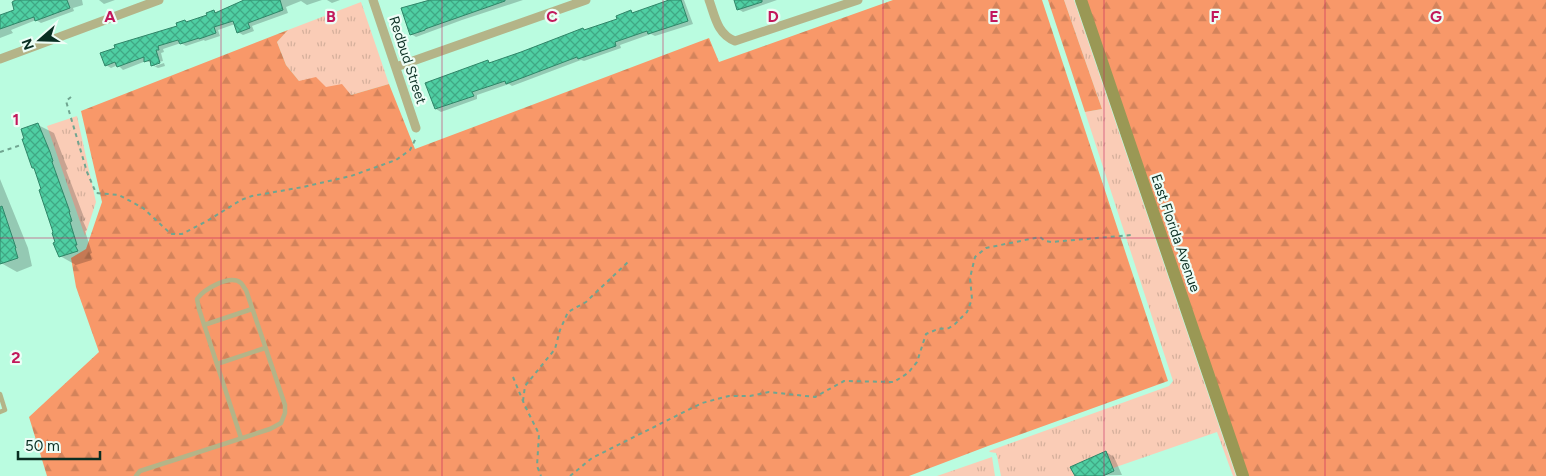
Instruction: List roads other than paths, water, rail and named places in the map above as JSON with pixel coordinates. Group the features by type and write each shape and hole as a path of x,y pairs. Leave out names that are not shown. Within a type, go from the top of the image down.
{"street":[{"name":"Redbud Street","path":"374,0 416,128"},
{"path":"396,67 586,0"},
{"path":"709,0 718,27 723,34 735,41 744,40 858,0"},
{"name":"East Florida Avenue","path":"1081,0 1243,476"},
{"path":"0,58 153,1"}],"lane":[{"path":"136,476 140,471 270,429 281,423 285,413 285,405 266,348 246,290 241,283 232,280 211,286 198,299 204,325 241,438"},
{"path":"204,325 252,308"},
{"path":"217,364 266,348"},
{"path":"0,394 5,410 0,412"}]}
